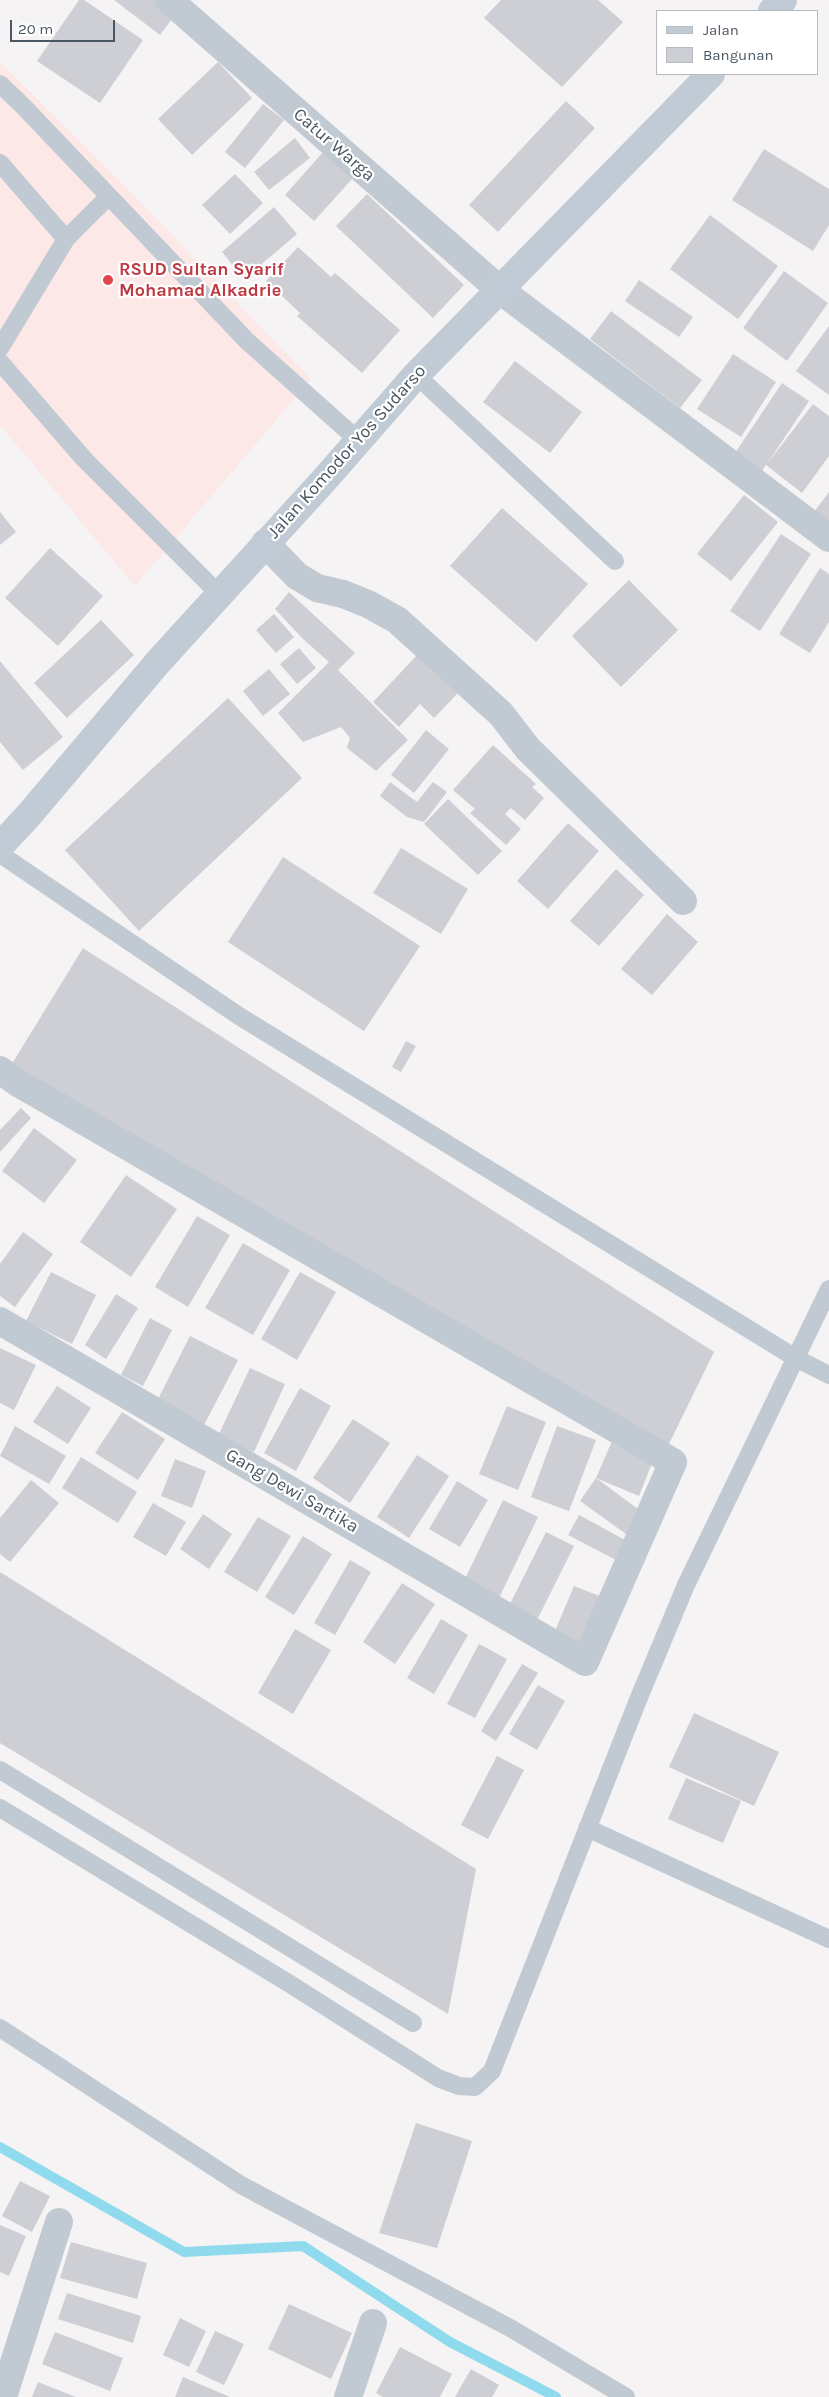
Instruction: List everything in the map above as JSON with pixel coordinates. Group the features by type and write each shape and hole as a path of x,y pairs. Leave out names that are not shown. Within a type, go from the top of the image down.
{"street":[{"name":"Catur Warga","path":"169,0 500,290 829,538"},
{"path":"773,10 783,0"},
{"name":"Jalan Komodor Yos Sudarso","path":"0,846 28,816 159,661 359,441 416,375 710,75"},
{"path":"265,543 298,576 311,584 368,604 397,620 501,714 528,749 683,901"},
{"name":"Gang Dewi Sartika","path":"0,1070 18,1083 673,1462 585,1662 0,1321"},
{"path":"3,2397 58,2222"},
{"path":"358,2393 373,2323"}],"lane":[{"path":"0,84 24,106 247,341 359,441"},
{"path":"0,163 66,239"},
{"path":"0,348 66,239 109,196"},
{"path":"0,362 84,460 220,595"},
{"path":"416,375 615,561"},
{"path":"0,854 239,1016 794,1357 829,1375"},
{"path":"0,1808 290,1984 438,2078 459,2086 475,2087 492,2071 587,1828 686,1585 794,1357 829,1289"},
{"path":"0,1770 413,2023"},
{"path":"587,1828 829,1939"},
{"path":"0,2028 241,2185 512,2329 626,2397"}],"shaded area":[{"name":"RSUD Sultan Syarif Mohamad Alkadrie","path":"0,62 120,181 311,379 135,586 0,425"}],"building":[{"path":"79,0 84,0 143,40 100,103 37,61"},
{"path":"114,0 155,0 175,15 160,35"},
{"path":"501,0 598,0 623,22 562,87 484,18"},
{"path":"218,62 252,98 192,155 158,119"},
{"path":"566,101 595,128 498,232 469,205"},
{"path":"263,104 284,120 245,168 225,152"},
{"path":"295,138 310,158 269,190 254,172"},
{"path":"764,149 829,189 829,225 813,251 732,200"},
{"path":"324,151 353,178 314,221 285,195"},
{"path":"235,174 263,203 230,234 202,205"},
{"path":"367,194 464,285 433,318 336,226"},
{"path":"274,207 297,234 244,279 222,252"},
{"path":"710,215 778,266 738,319 670,269"},
{"path":"298,247 331,277 335,273 400,330 362,373 297,316 300,313 266,281"},
{"path":"784,271 828,303 787,361 743,328"},
{"path":"639,280 693,317 679,337 625,301"},
{"path":"611,311 702,380 680,408 590,339"},
{"path":"829,326 829,395 796,371"},
{"path":"733,354 776,382 741,437 697,409"},
{"path":"515,361 582,412 550,453 483,402"},
{"path":"782,383 809,401 767,464 813,404 829,416 829,456 802,493 766,465 758,477 731,459"},
{"path":"829,492 829,523 814,512"},
{"path":"744,495 778,522 731,581 697,554"},
{"path":"502,508 588,584 536,642 450,566"},
{"path":"0,512 16,532 0,545"},
{"path":"781,534 811,554 760,631 730,611"},
{"path":"50,548 103,596 58,646 5,598"},
{"path":"820,568 829,574 829,622 810,653 779,634"},
{"path":"629,580 678,630 621,687 572,636"},
{"path":"289,592 355,653 338,670 408,740 376,771 347,748 350,738 341,727 303,742 278,713 329,662 303,639 275,609"},
{"path":"274,614 294,637 276,653 256,630"},
{"path":"101,620 134,655 67,718 34,683"},
{"path":"299,648 316,668 297,684 280,664"},
{"path":"418,654 459,692 434,718 420,704 399,727 373,702"},
{"path":"0,661 63,737 23,770 0,742"},
{"path":"269,669 290,694 263,716 243,691"},
{"path":"228,698 302,778 139,931 65,850"},
{"path":"426,730 449,749 414,793 391,775"},
{"path":"493,745 536,784 532,787 544,798 525,820 511,808 505,814 521,829 506,845 470,813 475,809 453,790"},
{"path":"390,782 417,802 433,782 447,792 424,822 407,817 380,796"},
{"path":"448,799 502,851 478,875 424,824"},
{"path":"568,823 599,851 548,909 517,881"},
{"path":"401,848 468,889 441,934 373,893"},
{"path":"283,857 420,946 364,1031 228,942"},
{"path":"616,869 644,895 599,946 570,921"},
{"path":"667,914 698,942 652,995 621,969"},
{"path":"83,948 714,1352 666,1450 10,1067"},
{"path":"406,1041 416,1046 401,1072 392,1067"},
{"path":"21,1108 31,1118 0,1152 0,1130"},
{"path":"34,1128 77,1160 44,1203 2,1171"},
{"path":"126,1175 177,1209 131,1277 80,1242"},
{"path":"197,1216 230,1235 188,1307 155,1287"},
{"path":"23,1232 53,1254 15,1307 0,1296 0,1264"},
{"path":"243,1243 290,1270 253,1335 205,1308"},
{"path":"51,1272 96,1295 72,1344 26,1321"},
{"path":"300,1272 336,1292 297,1360 261,1339"},
{"path":"116,1294 138,1308 106,1359 85,1345"},
{"path":"150,1318 172,1330 143,1386 121,1375"},
{"path":"190,1336 238,1360 204,1425 157,1401"},
{"path":"0,1348 36,1365 14,1410 0,1403"},
{"path":"250,1368 285,1384 254,1452 218,1436"},
{"path":"57,1386 91,1408 68,1444 33,1422"},
{"path":"300,1388 331,1406 296,1471 264,1453"},
{"path":"507,1406 546,1422 518,1490 479,1474"},
{"path":"122,1412 165,1439 138,1480 95,1453"},
{"path":"353,1419 390,1443 350,1503 313,1478"},
{"path":"15,1426 66,1456 49,1484 0,1456"},
{"path":"557,1426 596,1440 569,1511 531,1497"},
{"path":"612,1441 654,1458 639,1496 596,1478"},
{"path":"417,1455 449,1476 409,1538 377,1517"},
{"path":"81,1457 137,1492 118,1523 62,1488"},
{"path":"175,1459 206,1471 192,1508 161,1496"},
{"path":"596,1478 642,1512 626,1534 580,1501"},
{"path":"31,1480 59,1503 10,1562 0,1554 0,1518"},
{"path":"457,1481 488,1500 460,1547 429,1529"},
{"path":"503,1500 538,1517 498,1600 463,1583"},
{"path":"153,1503 186,1522 166,1556 133,1537"},
{"path":"203,1514 232,1534 209,1569 180,1549"},
{"path":"579,1515 627,1541 616,1560 568,1535"},
{"path":"258,1517 291,1536 257,1592 224,1572"},
{"path":"546,1532 574,1546 536,1622 508,1608"},
{"path":"303,1536 332,1554 294,1615 265,1597"},
{"path":"350,1560 371,1572 335,1635 314,1623"},
{"path":"0,1572 476,1869 448,2014 0,1743"},
{"path":"402,1583 435,1604 395,1664 363,1642"},
{"path":"574,1586 607,1599 587,1650 553,1636"},
{"path":"441,1619 468,1635 434,1694 407,1678"},
{"path":"295,1629 331,1650 293,1714 258,1693"},
{"path":"479,1644 507,1659 475,1718 447,1704"},
{"path":"522,1664 538,1673 496,1741 481,1731"},
{"path":"538,1685 565,1701 537,1750 509,1734"},
{"path":"694,1713 779,1752 754,1806 669,1767"},
{"path":"497,1756 524,1770 488,1839 461,1825"},
{"path":"686,1778 741,1801 723,1843 668,1819"},
{"path":"416,2123 472,2141 437,2248 379,2233"},
{"path":"20,2181 50,2196 32,2232 2,2216"},
{"path":"0,2225 26,2236 9,2276 0,2272"},
{"path":"71,2242 147,2263 137,2299 60,2278"},
{"path":"67,2293 141,2316 133,2343 58,2319"},
{"path":"289,2304 352,2333 331,2379 268,2349"},
{"path":"180,2318 206,2331 189,2367 163,2355"},
{"path":"215,2331 244,2344 224,2385 196,2372"},
{"path":"55,2332 123,2358 110,2391 42,2364"},
{"path":"400,2347 452,2374 440,2397 383,2397 376,2393"},
{"path":"471,2369 499,2385 492,2397 455,2397"},
{"path":"183,2377 230,2397 175,2397"},
{"path":"38,2382 76,2397 32,2397"}],"waterway":[{"path":"0,2147 184,2252 303,2246 450,2342 556,2397"}],"place":[{"name":"RSUD Sultan Syarif Mohamad Alkadrie","path":"108,280"}]}
